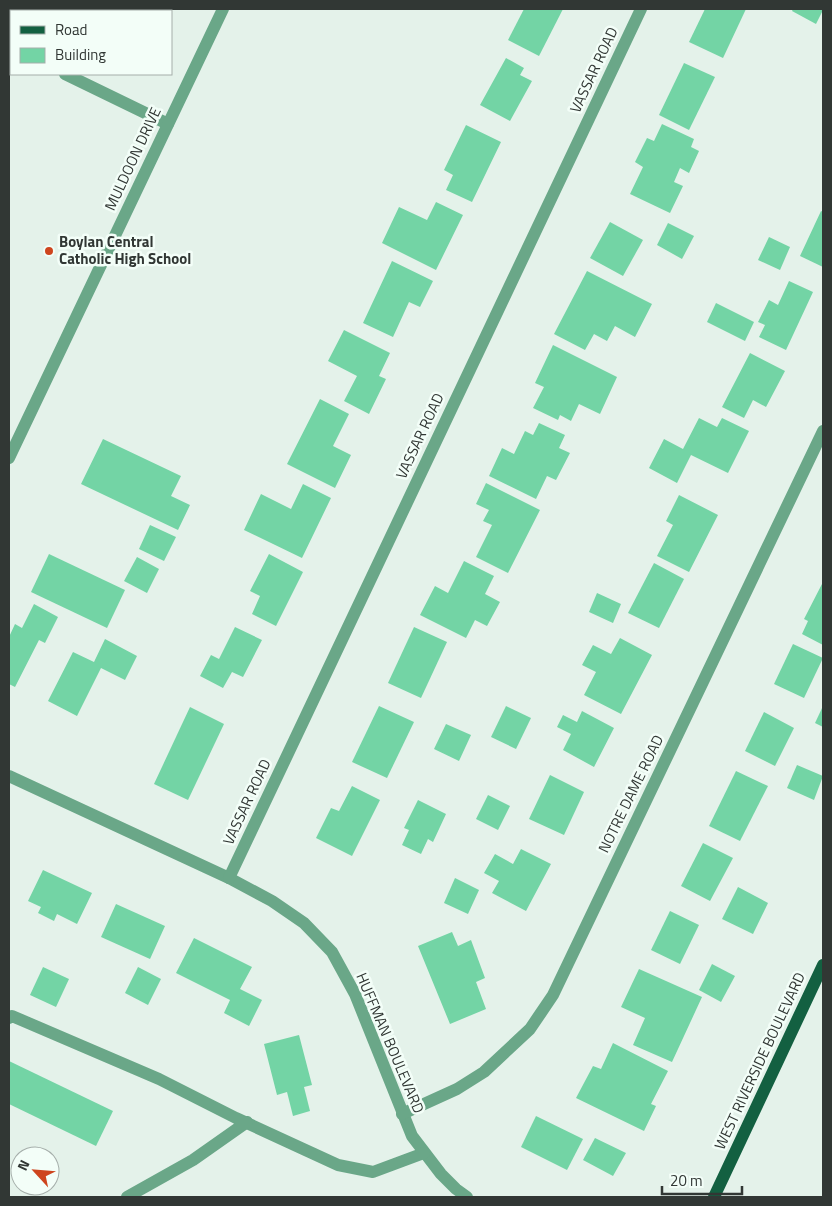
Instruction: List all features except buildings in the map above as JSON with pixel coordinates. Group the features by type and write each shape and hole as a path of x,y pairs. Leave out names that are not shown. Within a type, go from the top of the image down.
{"main road":[{"name":"WEST RIVERSIDE BOULEVARD","path":"714,1197 823,966"}],"street":[{"name":"MULDOON DRIVE","path":"9,458 223,9"},
{"name":"VASSAR ROAD","path":"229,878 641,9"},
{"path":"67,75 168,124"},
{"name":"NOTRE DAME ROAD","path":"402,1114 457,1090 484,1072 530,1028 553,995 823,431"},
{"name":"HUFFMAN BOULEVARD","path":"9,776 229,878 272,901 304,923 332,952 355,994 412,1136 441,1174 467,1197"},
{"path":"10,1016 159,1079 338,1165 373,1172 424,1153"},
{"path":"127,1197 193,1160 246,1122"}],"place":[{"name":"Boylan Central Catholic High School","path":"49,251"}]}
